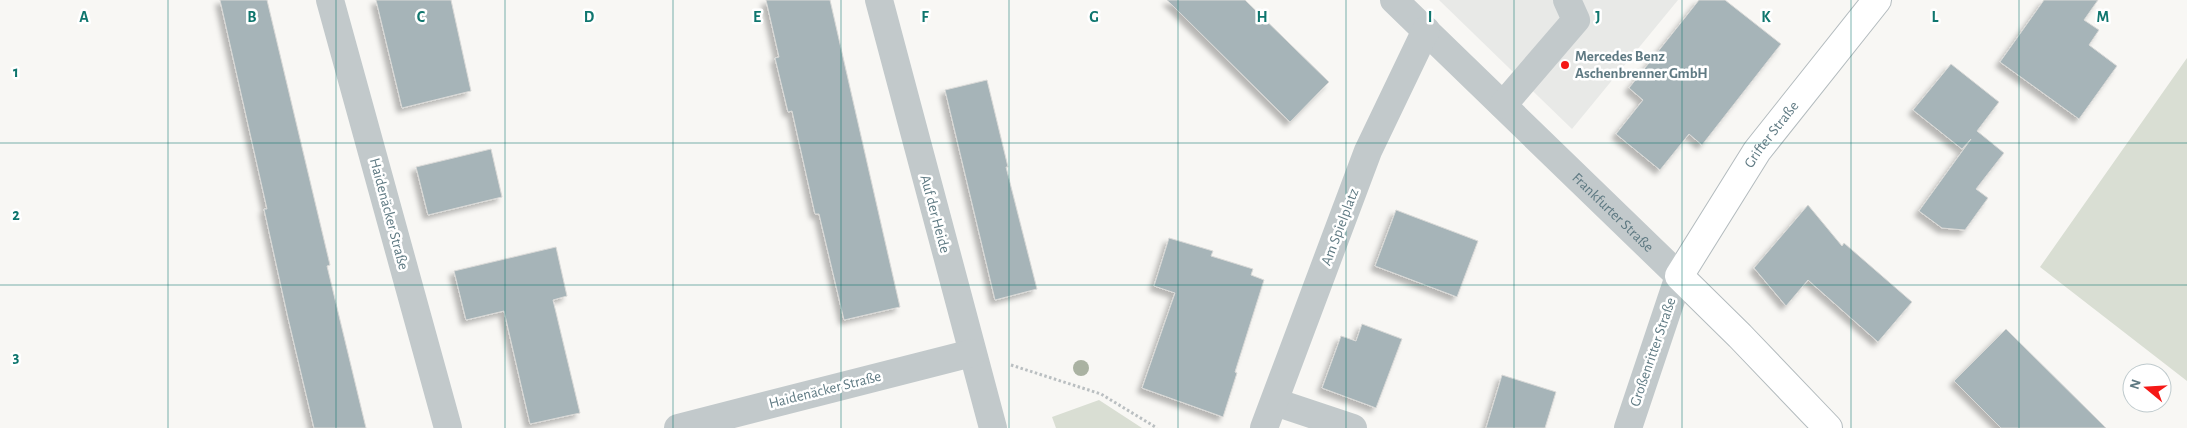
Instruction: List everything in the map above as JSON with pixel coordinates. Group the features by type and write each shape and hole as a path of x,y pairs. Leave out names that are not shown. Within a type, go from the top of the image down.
{"main road":[{"name":"Grifter Straße","path":"1679,276 1757,151 1876,0"},
{"name":"Frankfurter Straße","path":"1679,276 1740,336 1828,428"}],"street":[{"name":"Haidenäcker Straße","path":"330,0 448,428"},
{"name":"Auf der Heide","path":"878,0 993,428"},
{"name":"Frankfurter Straße","path":"1394,0 1679,276"},
{"path":"1503,105 1576,20 1567,0"},
{"name":"Am Spielplatz","path":"1264,428 1368,151 1426,30"},
{"name":"Großenritter Straße","path":"1628,428 1679,276"},
{"name":"Haidenäcker Straße","path":"678,428 972,353"},
{"path":"1275,402 1353,428"}],"path":[{"path":"972,353 1101,394 1157,428"}],"shaded area":[{"name":"Mercedes Benz Aschenbrenner GmbH","path":"1439,0 1678,0 1572,129"},
{"path":"2187,58 2187,381 2172,369 2172,363 2164,363 2040,267"},
{"path":"1099,400 1142,428 1056,428 1052,417"}],"building":[{"path":"220,0 267,0 330,265 327,266 366,428 314,428 264,209 267,209"},
{"path":"376,0 451,0 471,91 402,108"},
{"path":"766,0 830,0 900,307 844,320 819,214 815,214 792,111 788,112 775,58 779,57"},
{"path":"1167,0 1245,0 1329,82 1290,122"},
{"path":"1699,0 1725,0 1781,44 1702,145 1689,134 1660,170 1616,134 1643,100 1629,88"},
{"path":"2044,0 2098,0 2084,20 2099,30 2089,45 2117,66 2079,119 2000,62"},
{"path":"1951,64 1999,102 1977,131 2004,153 1976,189 1988,198 1965,230 1942,228 1919,211 1971,139 1962,149 1913,110"},
{"path":"987,80 1008,167 1006,167 1037,289 995,300 945,90"},
{"path":"491,149 502,197 428,215 416,167"},
{"path":"1808,205 1842,246 1844,243 1912,302 1878,342 1808,280 1786,306 1754,268"},
{"path":"1396,210 1478,241 1457,297 1375,266"},
{"path":"1169,238 1213,251 1211,256 1253,269 1251,275 1264,280 1223,417 1142,388 1175,293 1154,286"},
{"path":"556,247 567,296 553,300 580,413 530,424 504,311 466,320 454,271"},
{"path":"1362,324 1402,339 1376,408 1322,388 1341,336 1356,341"},
{"path":"2006,329 2106,428 2001,428 1954,381"},
{"path":"1502,375 1556,392 1545,428 1486,428"}],"place":[{"name":"Mercedes Benz Aschenbrenner GmbH","path":"1565,65"}]}
